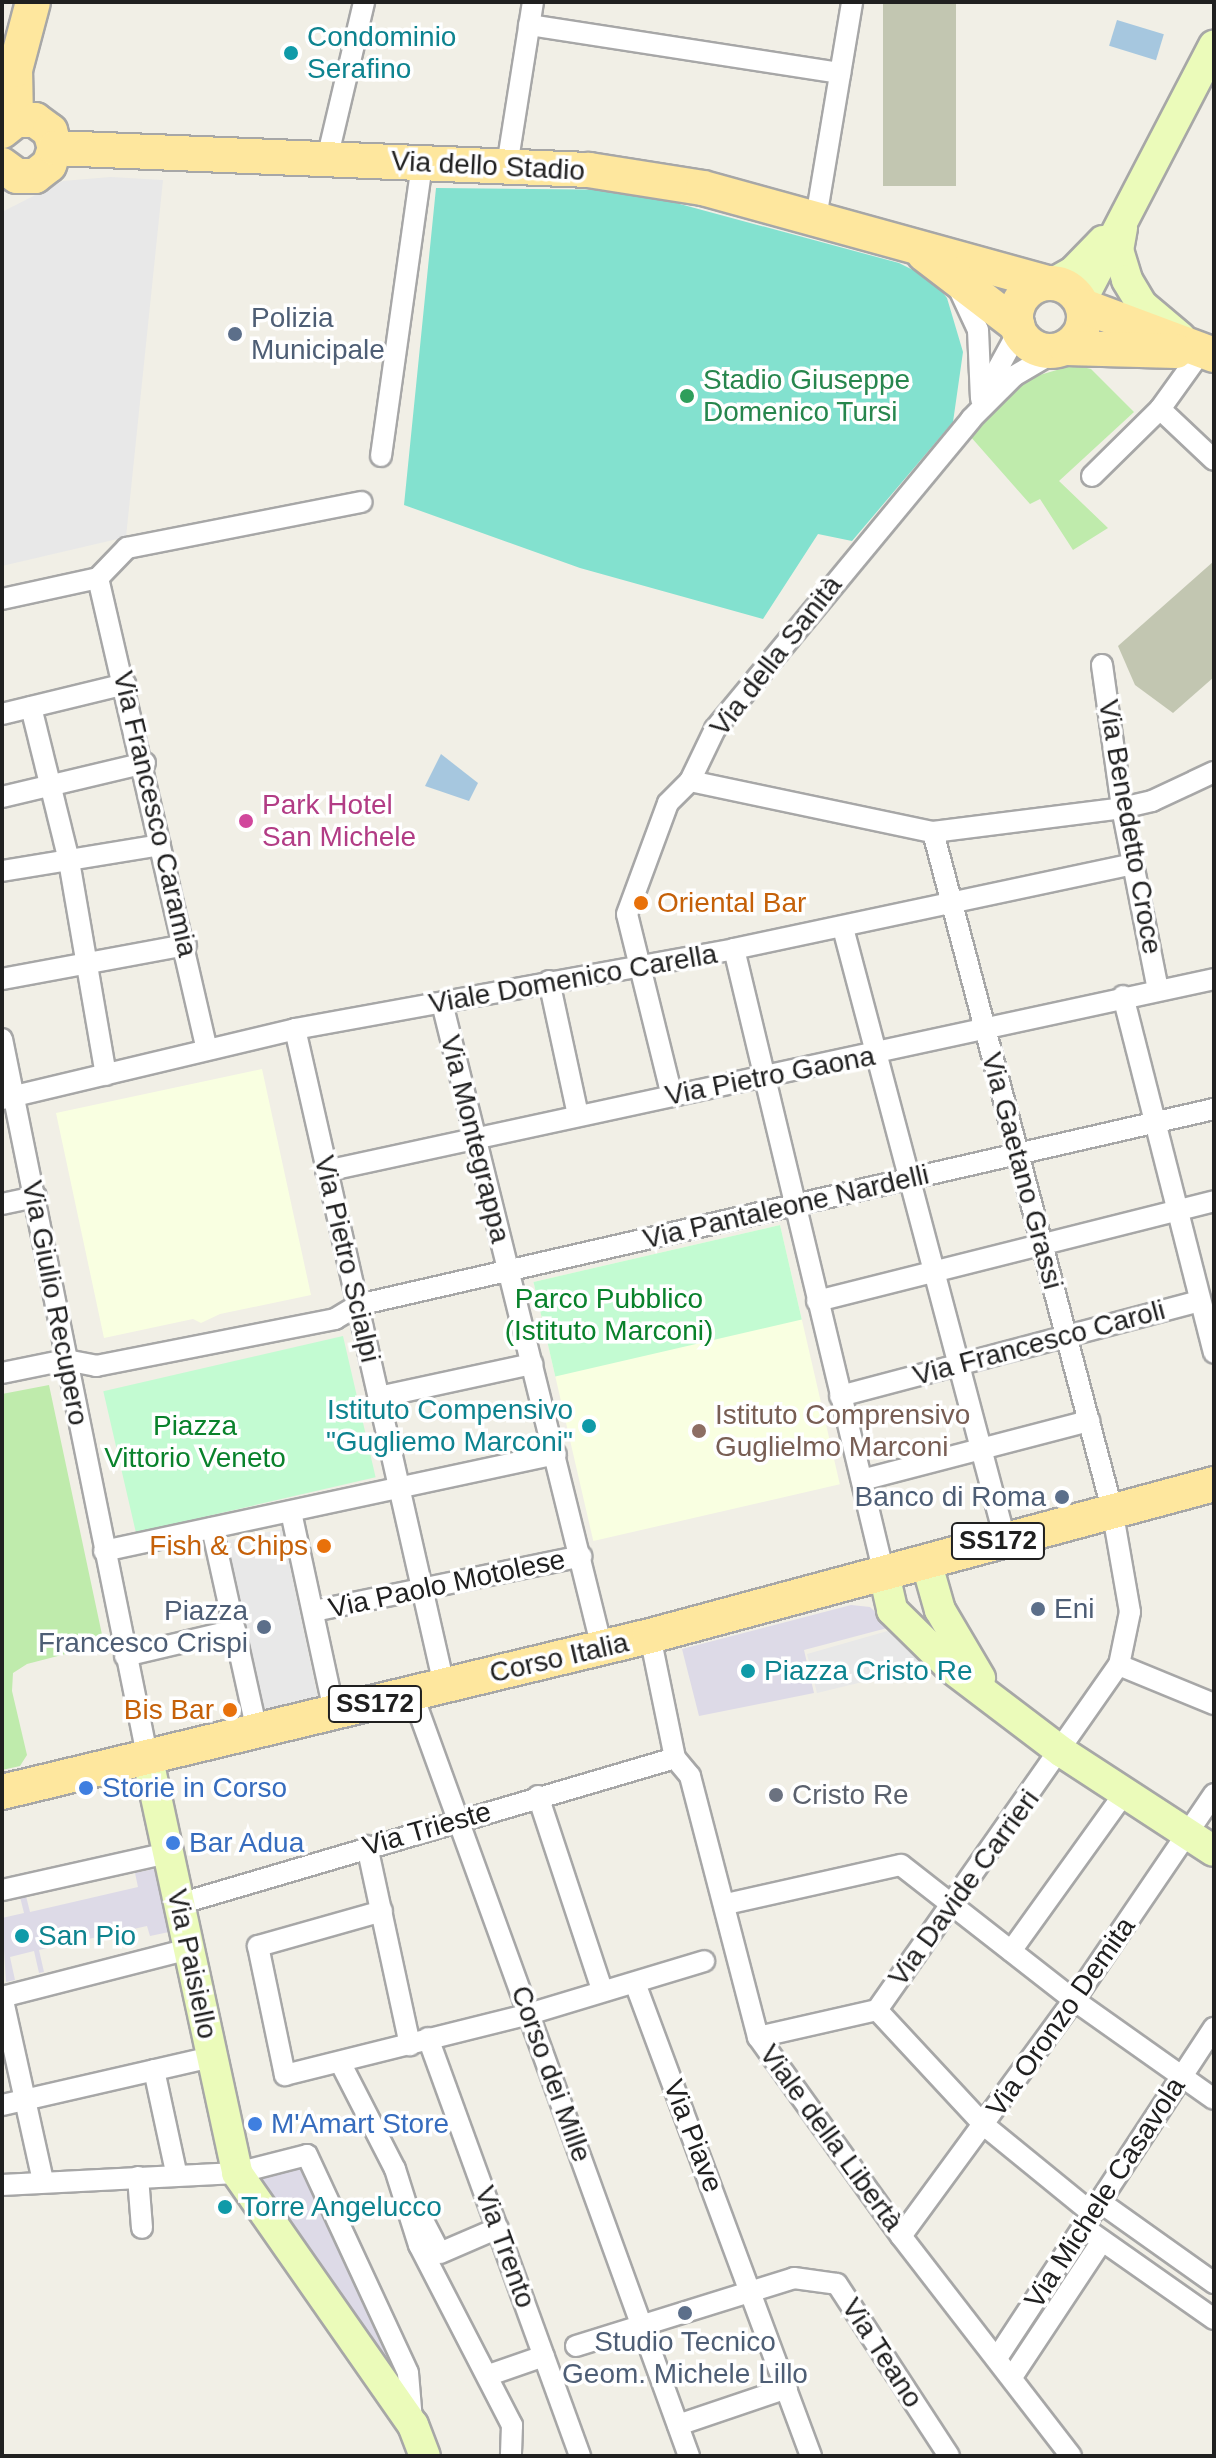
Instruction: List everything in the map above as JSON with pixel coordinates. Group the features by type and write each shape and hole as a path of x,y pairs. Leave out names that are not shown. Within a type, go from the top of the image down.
{"main road":[{"path":"4,172 35,176 49,165 55,148 43,124 9,126 15,70 33,2"},
{"name":"Via dello Stadio","path":"55,148 589,170 703,188 912,244 1066,293 1207,354"},
{"name":"Via dello Stadio","path":"912,244 1018,328"},
{"path":"1062,349 1082,330 1066,293 1022,298 1018,328 1039,349 1207,354"},
{"name":"SS172","path":"1112,1509 1214,1484"},
{"name":"Corso Italia","path":"2,1792 147,1755 335,1715 428,1689 650,1636 1112,1509"}],"street":[{"path":"327,159 364,2"},
{"path":"507,166 533,2"},
{"path":"816,218 852,2"},
{"path":"529,25 840,73"},
{"path":"1066,293 1124,222 1214,46"},
{"path":"381,456 422,163"},
{"path":"1066,293 1138,195"},
{"path":"1092,476 1160,409 1207,354 1163,325 1134,293 1118,250 1124,222"},
{"name":"Via dello Stadio","path":"953,276 978,330 981,399"},
{"name":"Via della Sanità","path":"971,419 1018,328"},
{"name":"Via della Sanità","path":"672,1096 627,914 668,803 690,781 715,729 971,419 1014,376 1062,349"},
{"path":"1160,409 1214,460"},
{"path":"2,599 98,578 127,548 362,502"},
{"name":"Via Francesco Caramia","path":"98,578 145,763 160,845 186,945 207,1050"},
{"name":"Via Benedetto Croce","path":"1102,665 1122,808 1158,989"},
{"path":"2,714 125,684"},
{"path":"31,707 69,861 106,1075"},
{"path":"2,797 145,763"},
{"path":"690,781 933,832 1122,808 1214,774"},
{"name":"Via Gaetano Grassi","path":"933,832 1018,1152 1039,1245 1112,1509 1130,1612 1119,1665"},
{"path":"2,871 160,845"},
{"name":"Viale Domenico Carella","path":"8,1098 295,1029 843,928 1133,864"},
{"path":"843,928 1005,1539"},
{"path":"2,979 186,945"},
{"path":"734,949 862,1480 887,1598 905,1626 1062,1752 1201,1843"},
{"name":"Via Pietro Gaona","path":"326,1171 578,1115 877,1056 1123,996 1214,979"},
{"path":"549,981 578,1115"},
{"name":"Via Benedetto Croce","path":"1123,996 1214,1353"},
{"name":"Via Montegrappa","path":"442,1003 602,1648"},
{"name":"Via Pietro Scialpi","path":"295,1029 422,1590"},
{"name":"Via Giulio Recupero","path":"2,1039 8,1098 36,1197 147,1755"},
{"name":"Via Pantaleone Nardelli","path":"358,1305 1214,1109"},
{"path":"2,1204 36,1197"},
{"path":"817,1301 1214,1201"},
{"name":"Via Francesco Caroli","path":"840,1396 1191,1303"},
{"path":"2,1373 66,1360 96,1366 335,1319 358,1305"},
{"path":"379,1397 532,1364"},
{"path":"862,1480 1089,1421"},
{"path":"104,1551 556,1454"},
{"path":"291,1512 335,1715"},
{"path":"212,1528 257,1731"},
{"name":"Via Paolo Motolese","path":"314,1611 581,1556"},
{"path":"926,1561 929,1584 962,1654 999,1702"},
{"name":"Corso dei Mille","path":"422,1590 428,1689 458,1821 689,2456"},
{"path":"125,1656 235,1630"},
{"name":"Viale della Libertà","path":"650,1636 675,1758 690,1776 726,1904 758,2037 901,2236 1071,2456"},
{"path":"1119,1665 1214,1704"},
{"name":"Via Davide Carrieri","path":"758,2037 877,2010 1062,1752 1119,1665"},
{"name":"Via Paisiello","path":"147,1755 237,2173"},
{"name":"Via Trieste","path":"179,1904 367,1846 675,1758"},
{"path":"1011,1951 1124,1794"},
{"name":"Via Oronzo Demita","path":"901,2236 1074,2000 1201,1843 1214,1794"},
{"path":"538,1796 602,1990"},
{"name":"Via Trento","path":"367,1846 419,2042 498,2228 580,2456"},
{"path":"2,1890 167,1853"},
{"path":"726,1904 901,1865 1074,2000 1214,2099"},
{"path":"382,1911 258,1946 285,2075 341,2064 529,2014 704,1961"},
{"path":"43,2181 2,1997 189,1949"},
{"name":"Via Piave","path":"635,1983 811,2456"},
{"path":"877,2010 984,2125 1092,2214 1214,2283"},
{"name":"Via Michele Casavola","path":"997,2358 1214,2028"},
{"path":"2,2105 212,2057"},
{"path":"341,2064 440,2253 498,2228"},
{"path":"154,2070 177,2176"},
{"path":"2,2185 237,2173 307,2155 408,2373 413,2425"},
{"path":"395,2169 419,2245 489,2375 512,2425 511,2456"},
{"path":"237,2173 413,2425 425,2456"},
{"path":"138,2177 142,2228"},
{"path":"1092,2214 1102,2241 1214,2319"},
{"name":"Via Michele Casavola","path":"1012,2377 1102,2241"},
{"name":"Via Teano","path":"576,2346 750,2288 794,2278 837,2284 949,2456"},
{"path":"489,2375 544,2356"},
{"path":"678,2425 787,2388"}],"shaded area":[{"path":"883,2 956,2 956,186 883,186"},
{"path":"1117,20 1164,34 1156,60 1109,46"},
{"path":"111,177 163,180 126,537 2,566 2,212 63,181"},
{"name":"Stadio Giuseppe Domenico Tursi","path":"436,188 628,190 899,263 933,280 947,298 963,352 953,422 852,541 818,534 763,619 580,568 404,505"},
{"path":"1214,561 1214,677 1173,713 1135,685 1118,646"},
{"path":"441,754 478,783 469,801 425,786"},
{"path":"262,1069 311,1295 220,1314 201,1323 193,1319 104,1338 56,1113"},
{"name":"Istituto Comprensivo Guglielmo Marconi","path":"780,1225 840,1484 593,1541 533,1282"},
{"name":"Piazza Francesco Crispi","path":"282,1529 320,1709 246,1725 208,1545"},
{"name":"Piazza Cristo Re","path":"851,1605 870,1607 891,1627 804,1650 814,1693 699,1716 682,1649"},
{"path":"905,1626 945,1662 817,1693 807,1654"},
{"path":"154,1869 169,1932 150,1936 147,1926 39,1950 44,1972 39,1973 34,1951 10,1957 15,1980 6,1982 2,1918 24,1913 20,1897 26,1896 30,1912 138,1887 135,1873"},
{"path":"302,2161 398,2373 384,2371 247,2175"}],"green space":[{"path":"1074,365 1091,369 1134,412 1059,481 1108,528 1073,550 1040,499 1030,504 970,436 1026,379"},
{"name":"Parco Pubblico (Istituto Marconi)","path":"780,1225 802,1320 555,1376 533,1282"},
{"name":"Piazza Vittorio Veneto","path":"343,1336 376,1477 136,1533 103,1391"},
{"path":"49,1385 104,1644 27,1664 13,1673 12,1691 27,1755 20,1766 2,1770 2,1394"}],"place":[{"name":"Condominio Serafino","path":"291,53"},
{"name":"Polizia Municipale","path":"235,334"},
{"name":"Stadio Giuseppe Domenico Tursi","path":"687,396"},
{"name":"Park Hotel San Michele","path":"246,821"},
{"name":"Oriental Bar","path":"641,903"},
{"name":"Istituto Compensivo \"Gugliemo Marconi\"","path":"589,1426"},
{"name":"Istituto Comprensivo Guglielmo Marconi","path":"699,1431"},
{"name":"Banco di Roma","path":"1062,1497"},
{"name":"Fish & Chips","path":"324,1546"},
{"name":"Eni","path":"1038,1609"},
{"name":"Piazza Francesco Crispi","path":"264,1627"},
{"name":"Piazza Cristo Re","path":"748,1671"},
{"name":"Bis Bar","path":"230,1710"},
{"name":"Storie in Corso","path":"86,1788"},
{"name":"Cristo Re","path":"776,1795"},
{"name":"Bar Adua","path":"173,1843"},
{"name":"San Pio","path":"22,1936"},
{"name":"M'Amart Store","path":"255,2124"},
{"name":"Torre Angelucco","path":"225,2207"},
{"name":"Studio Tecnico Geom. Michele Lillo","path":"685,2313"}]}
